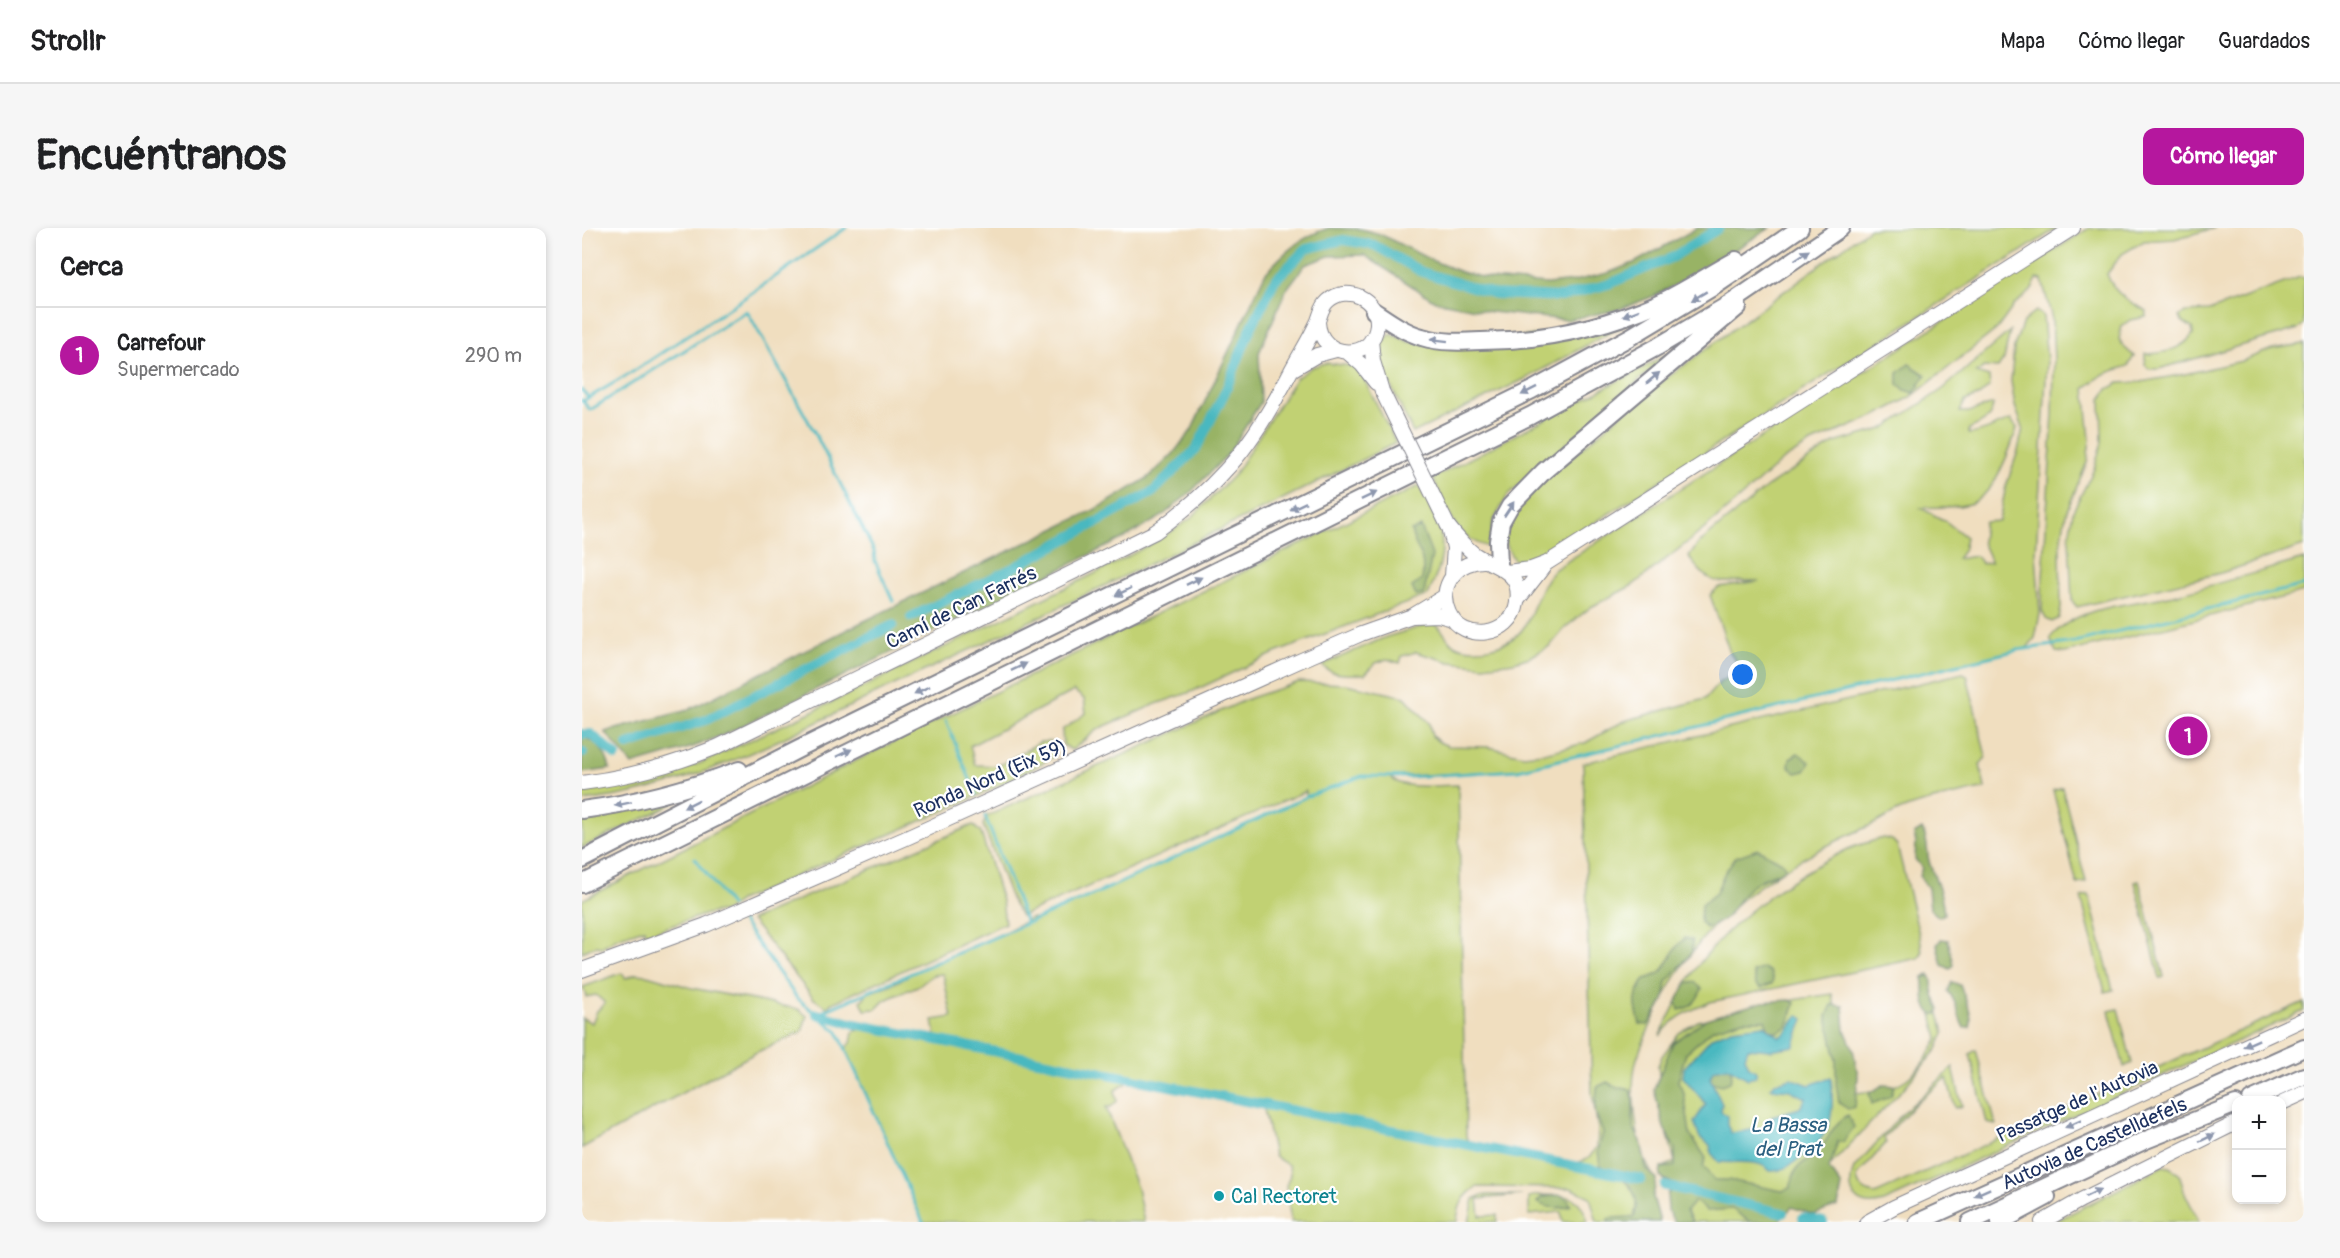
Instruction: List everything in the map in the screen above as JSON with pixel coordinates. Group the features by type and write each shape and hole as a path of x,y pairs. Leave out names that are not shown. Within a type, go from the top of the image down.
{"highway":[{"path":"1374,310 1401,329 1423,338 1455,342 1505,341 1557,334 1605,323 1660,302 1794,228"},
{"path":"582,861 799,749 1532,390 1630,337 1715,286 1800,228"},
{"path":"582,884 1530,416 1657,347 1763,281 1841,228"},
{"path":"1497,566 1501,522 1510,506 1544,471 1719,324 1763,281"},
{"path":"582,810 637,801 685,789 799,749"},
{"path":"1918,1222 2304,1048"},
{"path":"2278,1096 2304,1076"},
{"path":"2000,1222 2232,1108"},
{"name":"Autovia de Castelldefels","path":"1970,1222 2146,1140 2232,1108"}],"main road":[{"path":"1452,576 1467,564 1531,570 1547,563 2073,228"},
{"path":"1292,370 1309,359 1342,351 1361,349 1371,340 1377,326 1374,310 1359,296 1340,295 1325,304 1318,322 1323,338 1342,351 1362,365 1382,391"},
{"name":"Camí de Can Farrés","path":"582,783 662,767 745,735 1155,532 1190,505 1226,471 1258,426 1318,322"},
{"path":"1371,340 1373,361 1382,391 1448,526 1454,548 1452,576 1445,596 1452,619 1461,627 1473,632 1493,631 1509,620 1517,601 1547,563"},
{"path":"1448,526 1461,543 1497,566 1516,585 1517,601"},
{"path":"1412,616 1445,596"},
{"path":"1412,616 1438,615 1452,619"},
{"name":"Ronda Nord (Eix 59)","path":"582,970 706,925 904,839 1297,662 1361,634 1412,616"},
{"name":"Passatge de l'Autovia","path":"1867,1222 1894,1206 2304,1019"},
{"path":"2278,1096 2304,1093"},
{"path":"2042,1222 2081,1200 2232,1125"}],"green space":[{"path":"1329,228 1361,229 1380,234 1431,260 1461,272 1490,279 1547,284 1574,281 1608,273 1636,262 1697,228 1770,228 1696,274 1654,296 1617,310 1567,320 1491,312 1435,301 1364,255 1329,256 1305,265 1286,290 1259,353 1261,402 1229,453 1191,492 1161,517 1124,538 725,734 693,747 632,765 605,732 688,710 852,627 1102,506 1149,477 1172,455 1191,431 1265,274 1294,246 1319,231"},
{"path":"1870,228 2058,228 1536,560 1514,560 1504,542 1513,511 1536,488 1637,400"},
{"path":"2089,228 2215,228 2174,239 2144,241 2122,254 2107,274 2118,292 2128,301 2147,311 2146,317 2130,320 2122,326 2119,339 2134,356 2128,366 2104,374 2085,388 2090,439 2087,462 2066,513 2060,547 2061,608 2059,618 2052,622 2046,619 2042,611 2042,593 2054,360 2052,319 2042,280 2037,279 2031,291 2015,304 1997,329 1911,397 1875,416 1811,443 1783,460 1708,526 1633,585 1591,607 1566,627 1550,646 1530,657 1514,662 1484,666 1450,662 1416,652 1402,656 1400,663 1387,659 1376,663 1365,674 1336,673 1322,665 1386,637 1434,623 1452,643 1460,647 1480,649 1510,640 1524,627 1545,582 1555,569"},
{"path":"2300,277 2304,278 2304,324 2298,329 2159,369 2149,369 2145,365 2145,354 2172,350 2193,334 2192,328 2179,317 2185,312 2209,311"},
{"path":"2036,311 2043,316 2047,361 2036,553 2040,614 2035,638 2027,648 1518,770 1390,777 1412,786 1458,785 1466,1136 1469,1145 1573,1165 1589,1158 1597,1147 1598,1129 1592,1093 1583,763 1963,673 1967,675 1986,757 1980,765 1985,788 1901,810 1800,860 1742,899 1694,949 1673,980 1641,1048 1633,1078 1638,1133 1646,1163 1656,1179 1653,1197 1660,1222 1597,1222 1590,1197 1571,1188 1477,1187 1462,1202 1457,1222 1291,1222 1286,1186 1290,1175 1289,1166 1274,1156 1263,1105 1125,1077 1126,1084 1115,1090 1117,1101 1111,1107 1106,1107 1137,1188 1144,1222 923,1222 846,1048 851,1043 853,1032 866,1027 892,1028 936,1037 933,1020 952,1017 943,974 933,975 920,985 885,1000 876,1009 865,1010 861,1001 868,993 895,983 921,968 1005,932 1031,918 1036,919 1111,887 1306,797 1306,791 1021,916 1011,899 983,825 987,816 1250,698 1299,682 1346,684 1405,697 1429,723 1432,736 1439,742 1448,746 1489,747 1523,755 1544,753 1585,743 1624,721 1705,699 1721,681 1734,675 1741,667 1730,653 1710,595 1719,587 1759,581 1720,582 1706,576 1689,557 1698,544 1767,487 1834,443 1883,429 1943,389 2010,331 2004,359 1998,368 1984,367 1976,373 1989,377 1990,386 1980,395 1965,401 1960,412 1969,412 1993,404 1988,417 1969,429 1969,434 2011,420 2017,428 2000,470 1988,491 1972,503 1953,507 1921,508 1945,521 1966,537 1963,551 1957,559 1976,556 1982,564 1991,562 1982,542 1984,522 1999,521 2006,486 2023,428 2015,406 2011,381 2014,347 2023,322"},
{"path":"1629,322 1529,377 1413,433 1380,363 1381,347 1384,340 1391,334 1410,342 1449,347"},
{"path":"2304,344 2304,546 2221,573 2077,607 2072,601 2069,538 2073,511 2094,469 2102,442 2101,399 2108,389 2119,383 2141,382 2185,374 2242,361 2272,349"},
{"path":"1669,354 1508,495 1493,522 1488,547 1466,536 1458,529 1433,478"},
{"path":"1325,363 1352,366 1361,373 1396,443 1083,596 781,739 704,772 664,785 623,795 582,801 582,793 663,775 701,763 841,698 1114,564 1163,537 1191,518 1234,475 1296,378 1312,367"},
{"path":"1909,364 1926,375 1914,393 1898,384 1898,373"},
{"path":"1419,486 1434,516 1442,539 1440,563 1428,595 1275,653 1191,692 1098,729 1072,750 1063,745 1062,730 1086,713 1084,699 1074,691 970,746 975,765 998,766 1040,742 1051,741 1056,756 984,793 739,901 726,911 707,914 647,934 644,929 617,938 602,947 595,946 582,952 582,900 877,750"},
{"path":"1421,527 1432,555 1424,594 1416,596 1412,587 1422,580 1423,564 1411,531"},
{"path":"2304,559 2304,592 2065,653 2056,652 2050,638 2076,618 2091,612 2174,595"},
{"path":"582,737 601,749 610,769 582,773"},
{"path":"1798,753 1810,762 1805,771 1796,773 1789,767 1790,758"},
{"path":"2062,787 2086,882 2077,884 2053,790"},
{"path":"676,800 665,808 582,848 582,818"},
{"path":"973,825 981,833 1002,901 1005,923 830,1004 828,1008 814,999 751,920"},
{"path":"1922,829 1926,839 1929,862 1942,901 1944,914 1939,917 1930,909 1928,888 1919,876 1922,868 1915,859 1914,834"},
{"path":"1883,838 1892,840 1897,845 1921,942 1922,953 1919,958 1710,1002 1676,1019 1660,1036 1689,979 1720,939 1739,921 1782,887 1826,860 1852,847"},
{"path":"1758,849 1782,862 1786,869 1751,886 1727,917 1706,928 1700,922 1701,905 1716,893 1735,857"},
{"path":"2139,881 2164,977 2160,978 2135,882"},
{"path":"2089,895 2113,990 2105,992 2081,897"},
{"path":"1685,938 1692,940 1692,952 1667,982 1664,1000 1648,1025 1640,1024 1636,1000 1641,985 1645,979 1661,972 1678,944"},
{"path":"1941,939 1948,940 1954,965 1950,969 1942,965 1937,945"},
{"path":"1764,968 1770,972 1773,979 1772,984 1761,988 1756,984 1753,972"},
{"path":"621,973 626,978 636,974 647,975 692,988 798,1009 807,1016 802,1032 755,1053 582,1148 582,1018 592,1023 597,1011 605,1003 596,995 586,997 583,987"},
{"path":"1929,975 1944,1033 1937,1049 1903,1089 1776,1222 1676,1222 1661,1168 1675,1162 1665,1123 1658,1066 1662,1056 1679,1033 1698,1021 1832,994 1856,1093 1886,1088 1897,1085 1914,1073 1938,1039 1923,977"},
{"path":"1923,977 1931,977 1934,995 1940,1009 1937,1014 1932,1014 1926,1005"},
{"path":"1695,982 1702,989 1698,997 1691,1005 1679,1010 1677,1001 1686,984"},
{"path":"1952,982 1960,985 1970,1011 1970,1027 1964,1028 1948,991"},
{"path":"1790,1000 1795,1003 1787,1027 1778,1032 1769,1030 1765,1020 1743,1020 1713,1029 1686,1053 1678,1081 1684,1093 1690,1134 1706,1158 1703,1166 1714,1180 1729,1180 1782,1191 1790,1188 1798,1167 1818,1151 1835,1127 1848,1115 1854,1127 1843,1142 1838,1141 1829,1169 1842,1186 1838,1206 1814,1215 1792,1207 1778,1222 1750,1222 1732,1209 1707,1211 1695,1201 1686,1211 1693,1222 1674,1222 1668,1210 1667,1195 1676,1185 1660,1177 1661,1168 1675,1166 1675,1149 1664,1128 1654,1089 1673,1043 1706,1019 1762,1002"},
{"path":"2304,1002 2304,1011 1884,1202 1866,1204 1855,1198 1852,1192 1854,1168 1904,1112 1953,1068 1962,1106 1955,1108 1947,1078 1916,1103 1884,1138 1886,1143 1857,1176 1862,1188 1875,1194"},
{"path":"1832,1005 1843,1006 1845,1030 1853,1049 1858,1076 1855,1107 1848,1109 1839,1103 1836,1084 1836,1061 1827,1016"},
{"path":"2118,1009 2132,1063 2124,1067 2109,1011"},
{"path":"1976,1050 1996,1125 1987,1123 1970,1054"},
{"path":"1728,1063 1732,1075 1730,1082 1722,1085 1710,1082 1711,1064"},
{"path":"1607,1082 1617,1088 1630,1089 1633,1096 1633,1127 1641,1141 1646,1168 1656,1179 1653,1197 1660,1222 1607,1222 1609,1218 1634,1217 1636,1198 1629,1185 1600,1165 1598,1151 1603,1133 1595,1112 1597,1087"},
{"path":"1883,1085 1894,1086 1891,1096 1872,1104 1869,1093"},
{"path":"2163,1166 2179,1173 2184,1191 2199,1222 2054,1222"},
{"path":"1482,1195 1522,1195 1478,1199 1480,1216 1497,1215 1497,1222 1469,1222 1474,1199"},
{"path":"1538,1195 1571,1198 1581,1205 1588,1222 1563,1222 1561,1212 1529,1215 1529,1197"},
{"path":"1561,1195 1571,1205 1553,1208 1537,1202 1542,1197"}],"water":[{"name":"La Bassa del Prat","path":"1798,1015 1804,1019 1794,1046 1770,1050 1748,1048 1745,1057 1749,1067 1757,1072 1755,1077 1748,1079 1728,1067 1713,1070 1710,1078 1722,1104 1721,1111 1727,1116 1727,1125 1731,1133 1765,1128 1772,1116 1800,1108 1806,1098 1790,1090 1771,1088 1775,1083 1791,1078 1809,1085 1831,1078 1831,1115 1825,1134 1810,1151 1778,1171 1770,1171 1754,1163 1719,1162 1711,1153 1710,1145 1700,1138 1694,1122 1706,1104 1683,1077 1684,1068 1712,1037 1732,1029 1764,1025 1780,1037 1787,1032"}],"waterway":[{"path":"583,401 631,373 846,228"},
{"path":"911,617 1015,567 1153,492 1196,449 1225,392 1250,330 1275,280 1306,249 1343,240 1374,245 1422,272 1495,294 1561,297 1609,284 1673,257 1719,228"},
{"path":"582,400 590,410 747,311 816,435 874,551 875,561 893,601"},
{"path":"582,390 588,397"},
{"path":"817,1014 1111,887 1306,797 1362,776 1409,777 1518,770 2018,650 2075,642 2304,585"},
{"path":"628,745 706,720 893,625"},
{"path":"946,721 976,794"},
{"path":"582,734 591,734 616,756"},
{"path":"985,816 1026,923"},
{"path":"695,858 731,907"},
{"path":"740,919 797,998 838,1032 923,1222"},
{"path":"817,1014 855,1024 1641,1179"},
{"path":"1665,1186 1783,1213"},
{"path":"1803,1218 1823,1222"}],"place":[{"name":"Carrefour","path":"2188,736"},
{"name":"Cal Rectoret","path":"1219,1196"}]}
